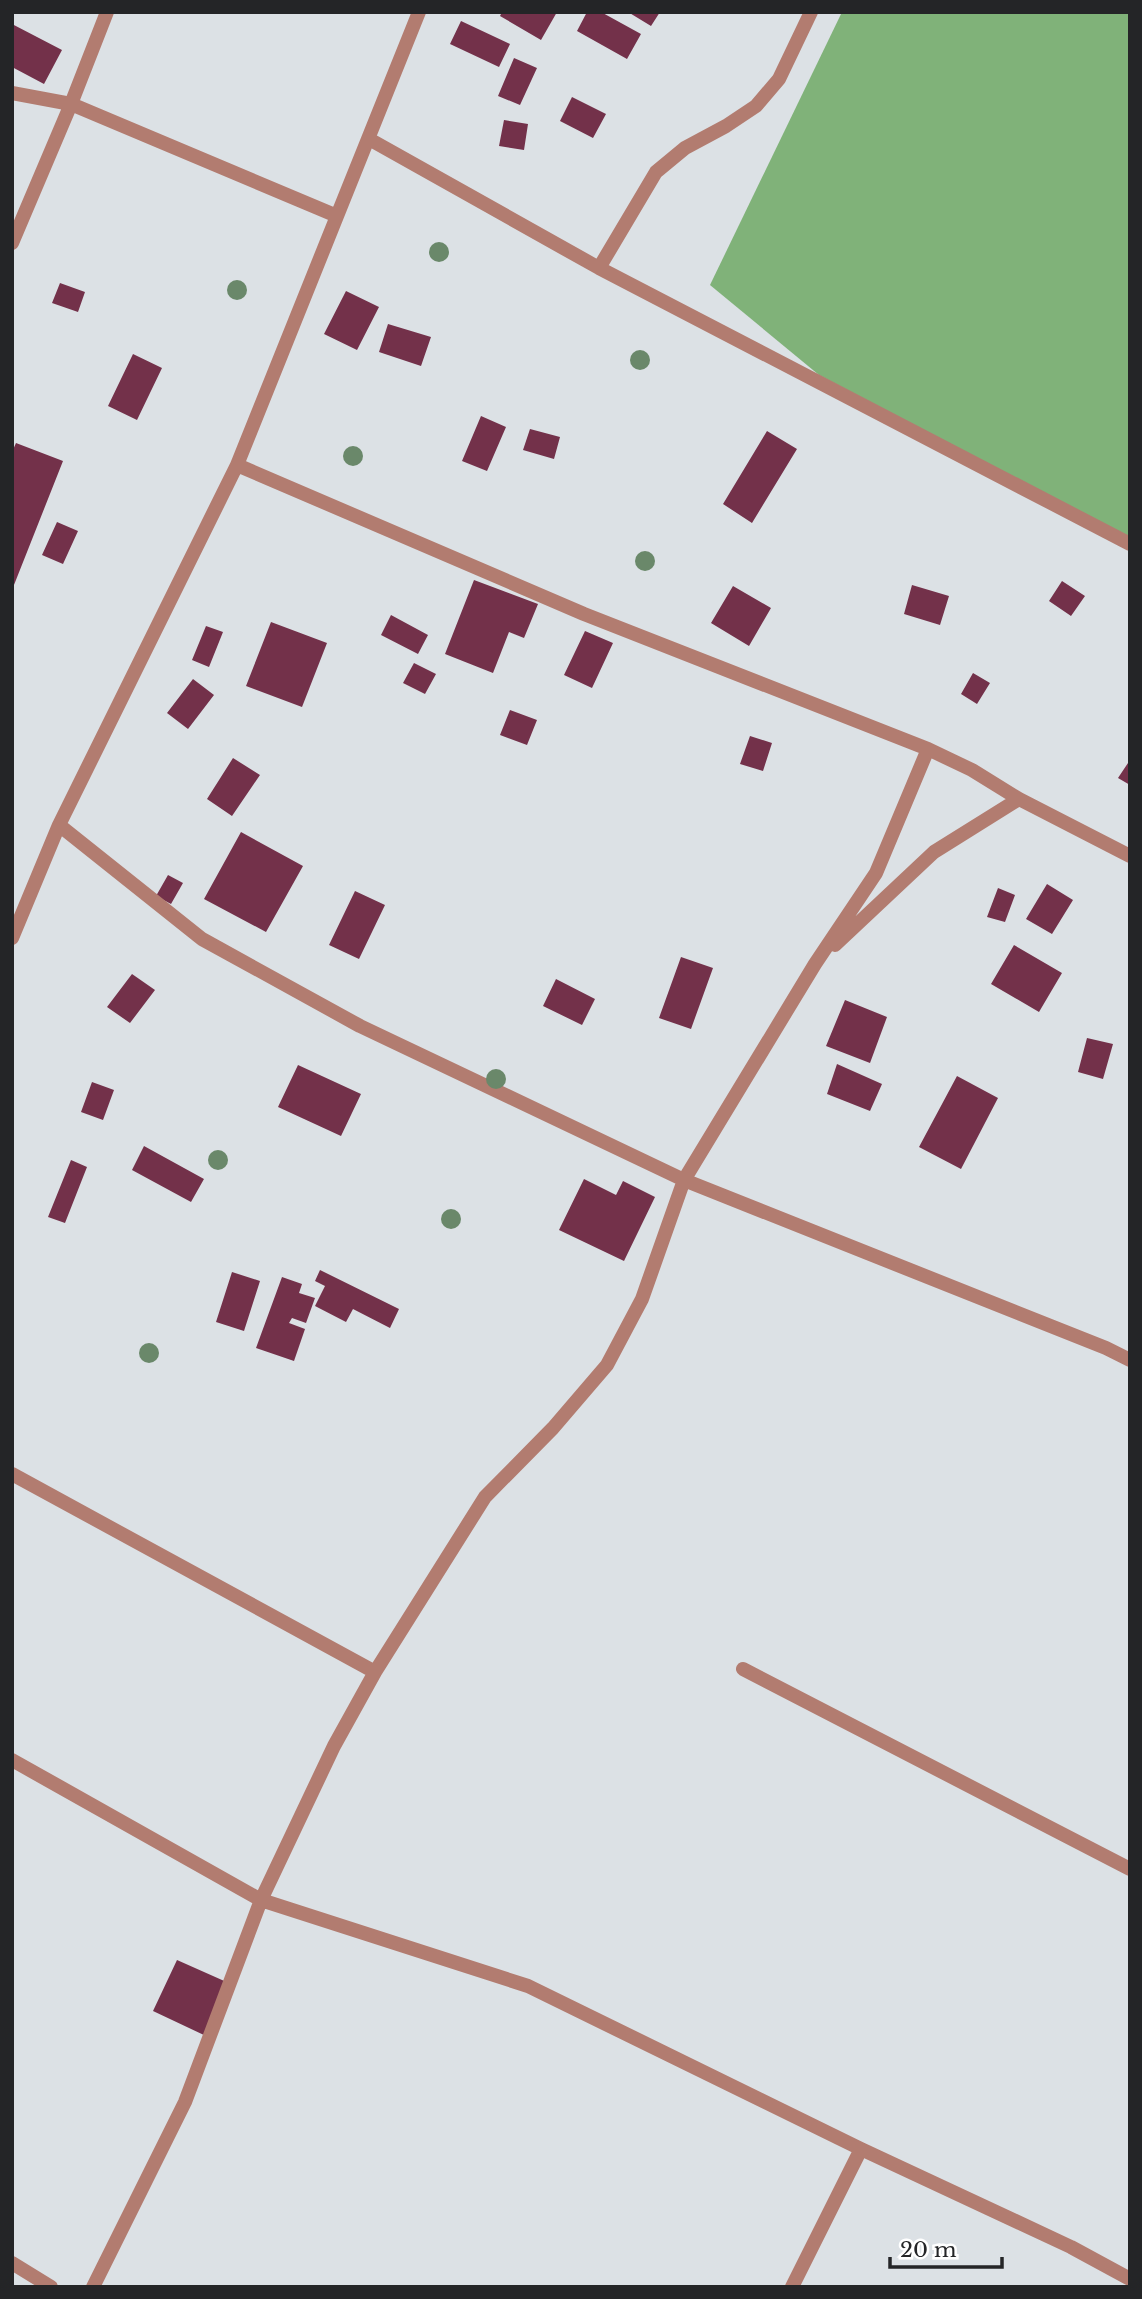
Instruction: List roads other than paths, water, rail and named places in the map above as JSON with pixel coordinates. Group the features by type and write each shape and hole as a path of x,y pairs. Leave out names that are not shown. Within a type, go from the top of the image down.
{"street":[{"path":"12,243 107,12"},
{"path":"12,938 59,825 237,465 419,12"},
{"path":"599,268 656,172 685,148 756,106 779,79 811,12"},
{"path":"12,93 71,104 337,216"},
{"path":"369,139 599,268 1130,544"},
{"path":"237,465 584,614 928,750 972,770 1019,799 1130,856"},
{"path":"93,2287 185,2102 261,1900 334,1746 375,1672 485,1497 553,1428 607,1365 642,1298 684,1180 815,964 876,873 928,750"},
{"path":"815,964 934,852 1019,799"},
{"path":"59,825 202,939 360,1026 684,1180 1106,1348 1130,1360"},
{"path":"12,894 29,898"},
{"path":"12,1474 375,1672"},
{"path":"743,1669 1130,1869"},
{"path":"12,1760 261,1900 528,1986 861,2149 1071,2247 1130,2279"},
{"path":"792,2287 861,2149"},
{"path":"12,2263 51,2287"}]}
